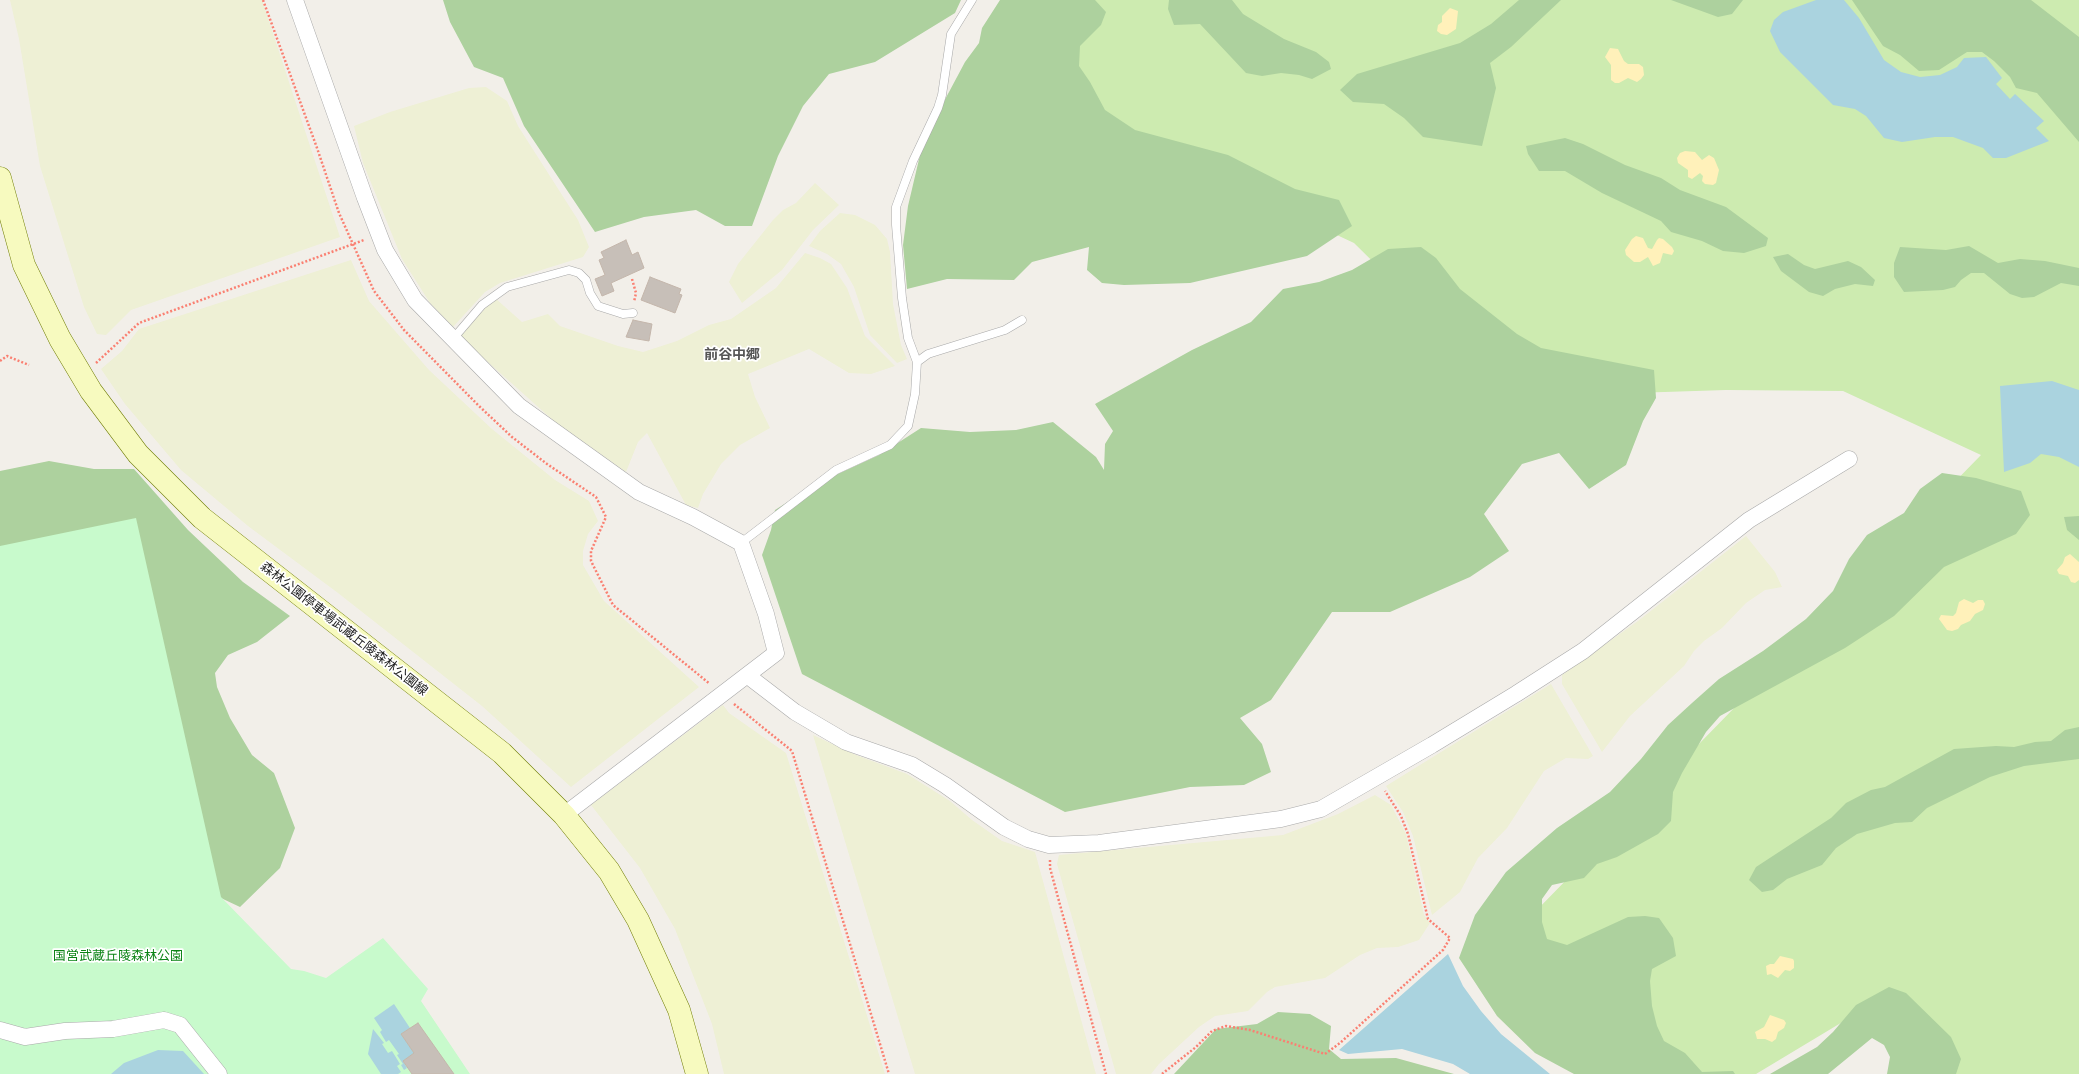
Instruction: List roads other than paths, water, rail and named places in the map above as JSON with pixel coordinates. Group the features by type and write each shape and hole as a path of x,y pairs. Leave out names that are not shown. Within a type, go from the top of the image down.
{"main road":[{"name":"森林公園停車場武蔵丘陵森林公園線","path":"1,187 24,265 60,339 91,391 138,454 202,518 502,753 564,815 609,871 638,920 679,1010 697,1074"}],"street":[{"path":"295,0 385,250 415,300 452,340 519,406 639,492 693,517 741,543 766,614 776,653 748,676 564,815"},
{"path":"748,676 795,712 846,742 912,765 945,785 1004,828 1028,839 1049,845 1099,843 1281,819 1321,809 1376,778 1516,694 1582,650 1749,520 1849,459"},
{"path":"0,1030 25,1037 65,1031 113,1029 164,1020 180,1025 219,1074"}],"lane":[{"path":"741,543 836,470 874,454 890,445 908,426 912,416 917,362 908,338 902,298 896,207 913,161 938,108 942,95 951,34 972,0"},
{"path":"452,340 482,305 507,286 570,270 579,274 586,280 590,293 598,306 616,312 632,314"},
{"path":"917,362 928,354 1005,330 1022,320"}],"water":[{"path":"1816,0 1844,0 1859,18 1884,60 1901,72 1920,77 1940,75 1957,67 1964,58 1986,57 2002,78 1996,84 2010,99 2015,94 2044,121 2036,128 2049,141 2006,158 1993,158 1983,148 1953,137 1935,137 1902,142 1884,138 1866,116 1855,109 1833,105 1780,52 1770,31 1774,20 1783,12"},
{"path":"2052,381 2079,390 2079,467 2059,457 2041,454 2030,463 2004,472 2000,386"},
{"path":"1448,954 1463,986 1481,1011 1501,1034 1550,1074 1470,1074 1453,1064 1402,1049 1348,1054 1339,1050"},
{"path":"394,1004 410,1028 401,1034 414,1053 403,1061 407,1068 404,1070 401,1065 403,1064 397,1055 399,1054 389,1040 386,1042 380,1032 382,1030 374,1018"},
{"path":"373,1029 384,1043 382,1044 388,1053 392,1051 400,1064 397,1066 401,1072 398,1074 381,1074 368,1054"},
{"path":"158,1050 183,1051 204,1074 111,1074 124,1063"}],"district":[{"name":"前谷中郷","path":"732,355"}],"park label":[{"name":"国営武蔵丘陵森林公園","path":"118,956"}]}
